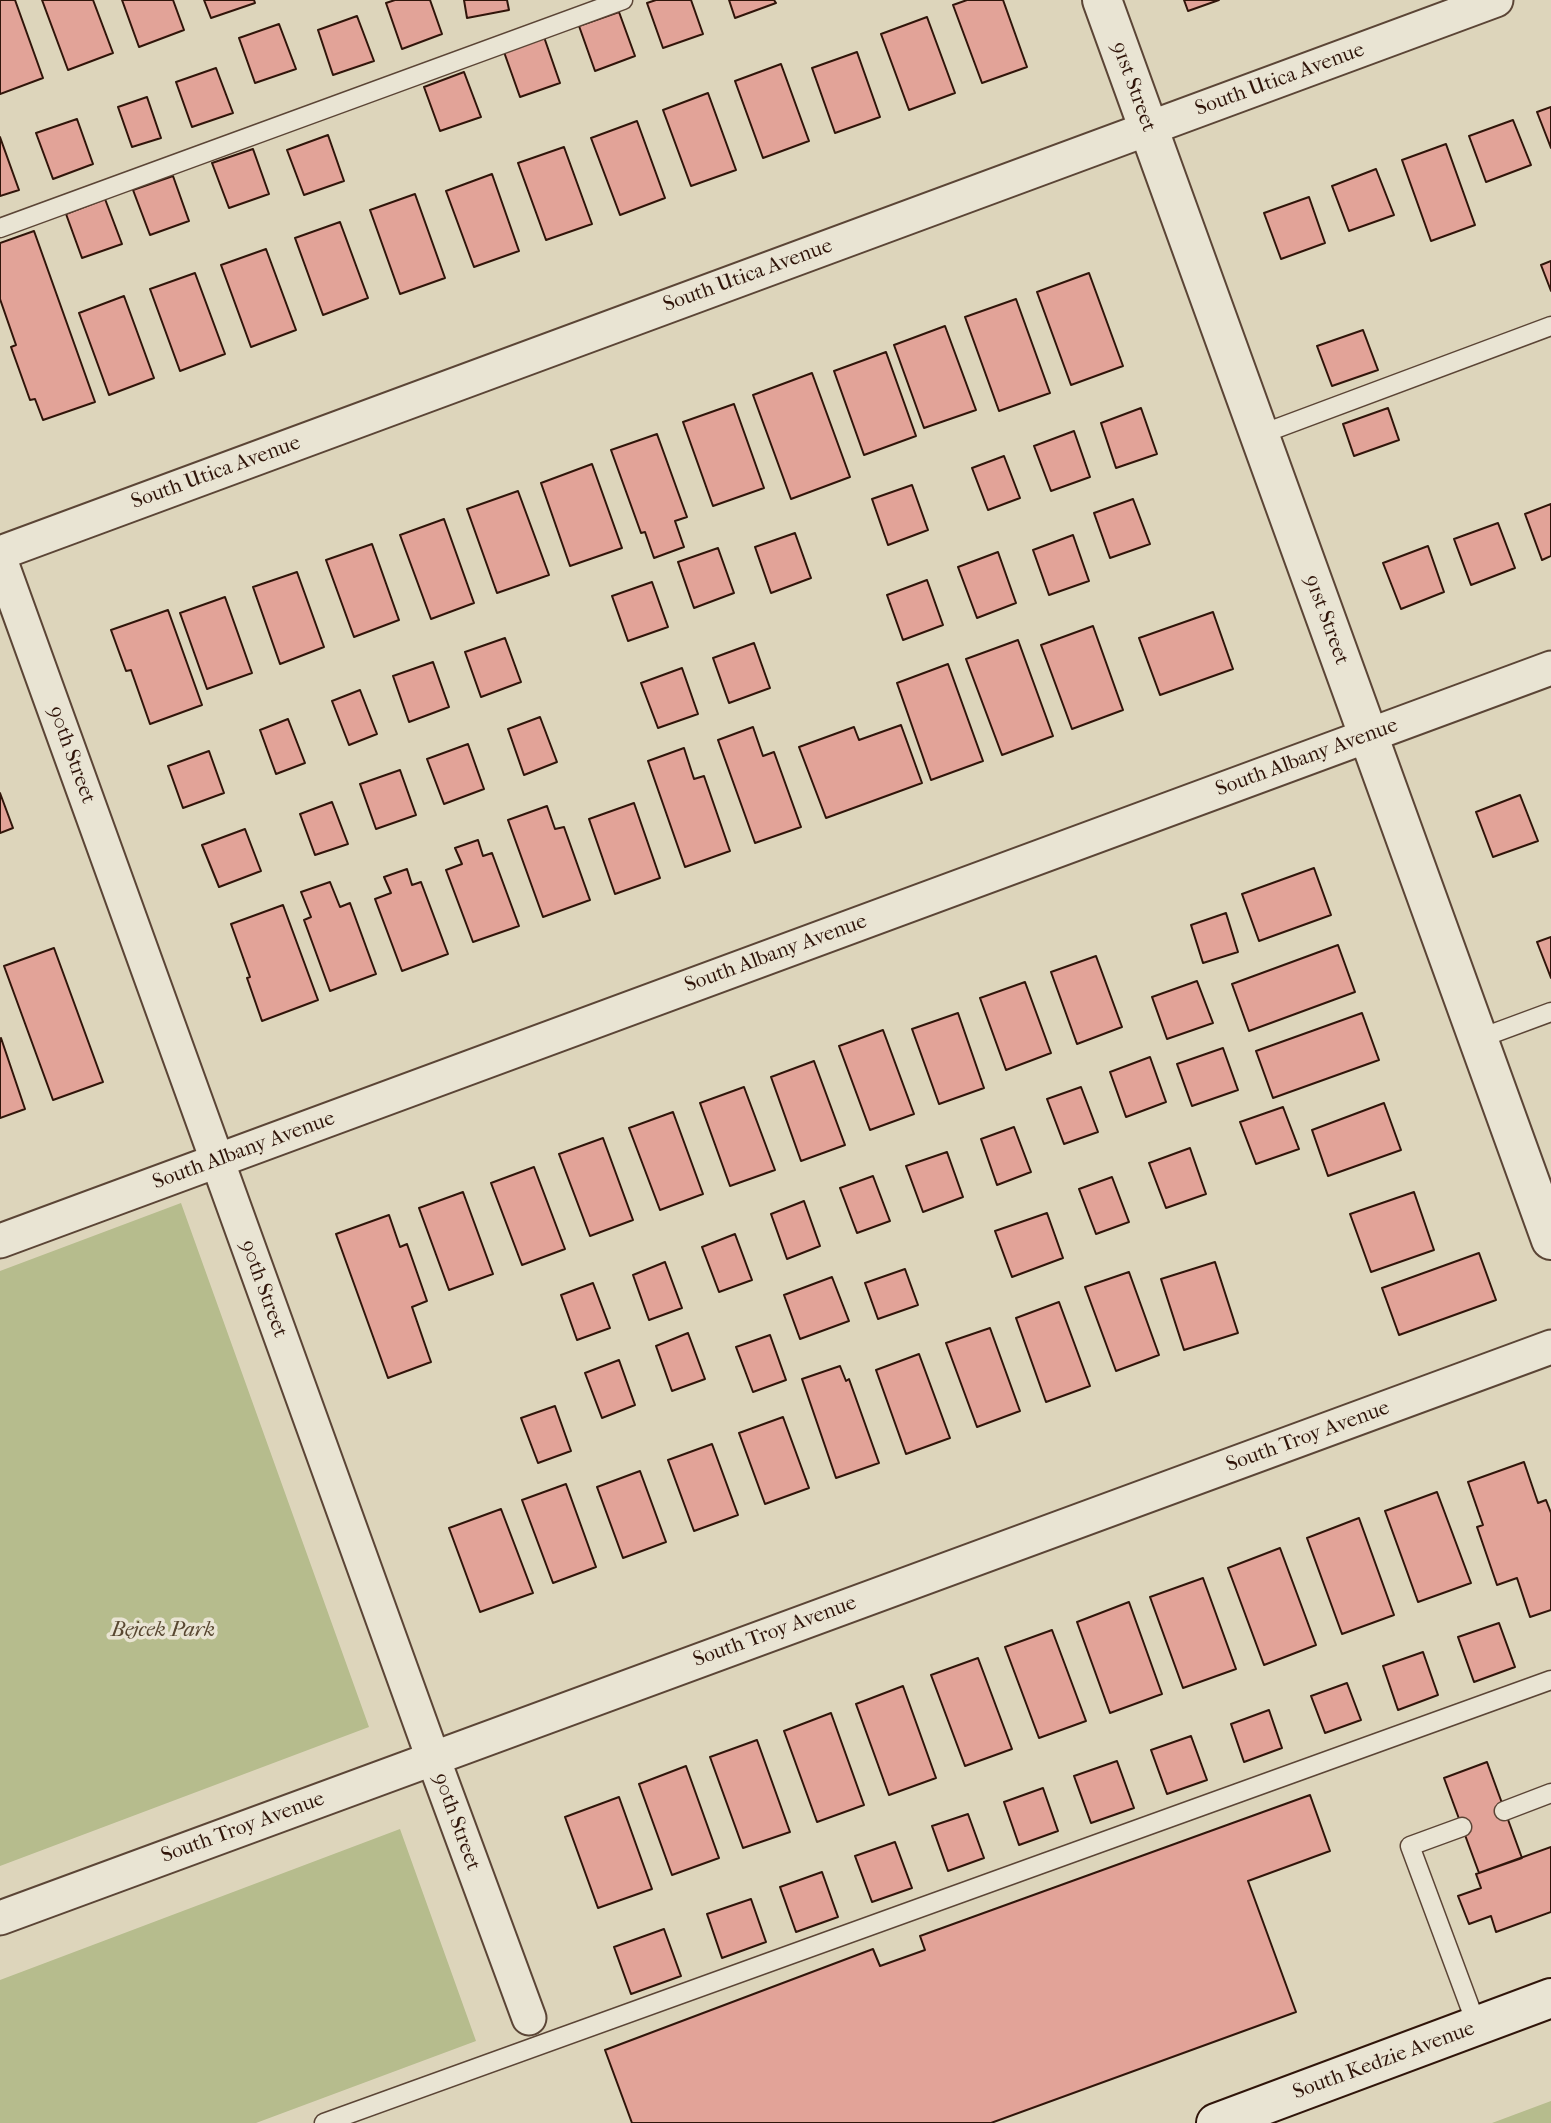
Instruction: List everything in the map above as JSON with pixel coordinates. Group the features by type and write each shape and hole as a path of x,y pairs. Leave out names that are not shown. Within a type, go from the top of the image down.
{"street":[{"name":"91st Street","path":"1102,0 1551,1240"},
{"name":"South Utica Avenue","path":"0,553 1496,0"},
{"name":"90th Street","path":"0,559 529,2018"},
{"name":"South Albany Avenue","path":"0,1241 1551,668"},
{"name":"South Troy Avenue","path":"0,1918 1551,1347"},
{"name":"South Kedzie Avenue","path":"1216,2123 1551,1998"}],"lane":[{"path":"0,228 623,0"},
{"path":"1259,435 1551,326"},
{"path":"1478,1039 1551,1012"},
{"path":"324,2123 1551,1680"},
{"path":"1504,1811 1551,1793"},
{"path":"1462,1827 1410,1846 1477,2026"}],"green space":[{"name":"Bejcek Park","path":"181,1203 369,1727 0,1866 0,1271"},
{"path":"400,1829 476,2041 256,2123 0,2123 0,1980"},
{"path":"1551,2101 1551,2123 1492,2123"}],"building":[{"path":"0,0 15,0 43,78 0,94"},
{"path":"42,0 93,0 113,53 68,70"},
{"path":"122,0 173,0 184,30 139,47"},
{"path":"204,0 254,0 255,3 211,18"},
{"path":"395,0 430,0 442,34 402,49 386,3"},
{"path":"464,0 507,0 509,10 467,18"},
{"path":"656,0 691,0 703,34 663,48 647,3"},
{"path":"729,0 774,0 776,3 735,18"},
{"path":"967,0 1003,0 1027,67 982,83 953,5"},
{"path":"1184,0 1219,0 1188,11"},
{"path":"619,12 635,56 595,71 579,26"},
{"path":"357,16 374,61 333,75 318,30"},
{"path":"927,17 955,93 909,110 881,34"},
{"path":"279,24 296,69 255,83 239,38"},
{"path":"544,37 560,83 520,97 504,52"},
{"path":"857,52 880,117 835,133 812,68"},
{"path":"781,64 809,141 763,158 735,81"},
{"path":"216,68 233,113 192,127 176,82"},
{"path":"464,72 481,117 440,131 424,87"},
{"path":"708,93 736,170 691,186 663,110"},
{"path":"147,97 161,138 132,147 118,107"},
{"path":"1551,107 1551,148 1537,112"},
{"path":"77,119 93,164 53,179 36,133"},
{"path":"1513,120 1531,165 1486,182 1469,136"},
{"path":"637,121 665,198 620,215 591,138"},
{"path":"328,135 344,181 304,195 287,150"},
{"path":"0,137 19,190 0,196"},
{"path":"1446,144 1475,225 1431,241 1402,160"},
{"path":"564,147 592,224 546,240 518,163"},
{"path":"253,149 269,194 229,208 212,163"},
{"path":"1376,169 1394,215 1349,231 1332,186"},
{"path":"492,174 519,251 474,267 446,191"},
{"path":"173,176 189,221 150,235 133,190"},
{"path":"415,194 445,278 400,294 370,210"},
{"path":"1309,197 1325,243 1281,259 1264,213"},
{"path":"105,199 122,244 82,258 66,214"},
{"path":"340,222 368,298 323,315 295,238"},
{"path":"34,231 95,402 43,420 35,399 30,400 11,347 16,345 0,299 0,243"},
{"path":"266,249 296,330 251,347 221,265"},
{"path":"1551,261 1551,291 1541,265"},
{"path":"195,273 225,354 180,371 150,289"},
{"path":"1089,273 1123,366 1071,385 1037,292"},
{"path":"124,296 154,378 109,395 79,313"},
{"path":"1016,299 1050,393 999,411 965,317"},
{"path":"945,326 976,410 924,428 894,345"},
{"path":"1363,330 1378,370 1332,386 1317,346"},
{"path":"886,352 916,436 864,455 834,371"},
{"path":"812,373 850,477 791,499 753,395"},
{"path":"734,404 764,488 713,506 683,422"},
{"path":"1141,408 1157,454 1116,468 1101,423"},
{"path":"1388,408 1399,440 1354,456 1343,424"},
{"path":"1074,431 1090,477 1051,491 1034,446"},
{"path":"657,434 687,517 675,521 684,547 654,558 645,532 641,533 611,450"},
{"path":"1004,456 1020,498 988,510 972,468"},
{"path":"592,464 622,548 570,566 541,483"},
{"path":"912,485 928,530 888,545 872,499"},
{"path":"518,491 549,575 497,593 467,509"},
{"path":"1133,499 1150,544 1110,558 1094,513"},
{"path":"1551,504 1551,556 1542,560 1525,514"},
{"path":"444,519 474,603 431,619 400,535"},
{"path":"1498,523 1515,568 1471,585 1454,539"},
{"path":"795,533 811,578 771,593 755,547"},
{"path":"1073,535 1089,581 1049,595 1033,550"},
{"path":"372,544 399,620 354,637 326,560"},
{"path":"1428,546 1444,592 1401,609 1383,563"},
{"path":"718,548 734,593 694,608 678,562"},
{"path":"998,552 1016,603 977,618 958,567"},
{"path":"297,572 324,647 280,664 253,587"},
{"path":"927,580 943,625 903,640 887,595"},
{"path":"652,582 668,627 628,641 612,596"},
{"path":"225,597 252,673 207,689 180,613"},
{"path":"168,610 202,705 150,724 131,670 126,671 111,630"},
{"path":"1213,612 1233,669 1160,695 1139,638"},
{"path":"1093,626 1123,710 1072,729 1041,645"},
{"path":"505,638 521,682 481,697 465,652"},
{"path":"1018,640 1053,736 1002,755 966,659"},
{"path":"754,643 770,688 729,703 713,658"},
{"path":"433,662 449,707 409,722 393,676"},
{"path":"948,664 983,761 931,780 897,683"},
{"path":"682,668 698,714 658,728 641,683"},
{"path":"360,690 377,734 349,745 332,701"},
{"path":"540,717 557,762 524,775 508,729"},
{"path":"288,719 305,763 276,774 260,730"},
{"path":"901,725 922,783 826,818 799,747 854,727 859,740"},
{"path":"753,727 763,756 774,752 801,827 755,843 718,740"},
{"path":"468,744 484,789 444,804 427,759"},
{"path":"684,748 694,779 704,776 730,851 685,867 648,761"},
{"path":"209,751 224,793 183,808 168,766"},
{"path":"400,770 416,815 376,829 360,784"},
{"path":"0,793 13,828 0,833"},
{"path":"1520,795 1538,841 1493,857 1476,812"},
{"path":"332,802 348,844 315,855 300,814"},
{"path":"634,803 660,878 615,894 589,819"},
{"path":"547,806 555,829 564,827 590,900 543,917 508,820"},
{"path":"245,829 261,871 219,887 202,845"},
{"path":"478,840 483,856 492,853 519,926 473,942 446,870 462,864 455,848"},
{"path":"1314,868 1331,915 1259,941 1242,894"},
{"path":"407,869 412,885 421,882 448,954 402,971 375,899 391,893 384,877"},
{"path":"330,882 340,907 350,903 376,974 330,991 304,920 311,917 301,892"},
{"path":"283,905 318,1000 262,1021 231,924"},
{"path":"1226,913 1238,952 1203,963 1191,925"},
{"path":"1551,937 1551,978 1537,942"},
{"path":"1338,945 1355,992 1249,1031 1232,984"},
{"path":"54,948 103,1082 53,1100 4,966"},
{"path":"1096,956 1122,1027 1077,1044 1051,972"},
{"path":"1197,981 1213,1023 1167,1039 1152,997"},
{"path":"1025,982 1051,1053 1006,1070 980,998"},
{"path":"958,1013 984,1088 939,1104 912,1029"},
{"path":"1362,1013 1379,1060 1273,1098 1256,1051"},
{"path":"883,1030 914,1114 870,1130 839,1046"},
{"path":"0,1039 25,1109 0,1118"},
{"path":"1223,1048 1238,1090 1192,1106 1177,1064"},
{"path":"1150,1057 1166,1102 1126,1117 1110,1072"},
{"path":"814,1061 845,1145 801,1161 771,1077"},
{"path":"744,1087 775,1170 730,1186 700,1103"},
{"path":"1081,1087 1098,1132 1064,1144 1047,1099"},
{"path":"1384,1103 1401,1150 1328,1176 1312,1130"},
{"path":"1283,1107 1299,1149 1256,1164 1240,1122"},
{"path":"673,1112 703,1194 660,1210 629,1128"},
{"path":"1014,1127 1031,1172 997,1185 981,1139"},
{"path":"603,1138 633,1220 590,1236 559,1154"},
{"path":"1190,1148 1206,1194 1166,1208 1149,1163"},
{"path":"947,1152 963,1197 923,1212 906,1166"},
{"path":"534,1167 565,1249 522,1265 491,1183"},
{"path":"873,1176 890,1221 857,1233 840,1188"},
{"path":"1112,1177 1129,1222 1096,1234 1079,1189"},
{"path":"463,1192 493,1274 449,1290 419,1208"},
{"path":"1414,1192 1434,1250 1371,1272 1350,1214"},
{"path":"804,1201 820,1246 787,1259 771,1214"},
{"path":"1047,1213 1063,1258 1012,1277 995,1231"},
{"path":"389,1215 400,1247 407,1244 427,1301 412,1307 431,1362 388,1378 336,1234"},
{"path":"735,1234 752,1280 719,1292 702,1247"},
{"path":"1479,1253 1496,1300 1399,1335 1382,1288"},
{"path":"665,1262 682,1308 649,1320 633,1275"},
{"path":"1215,1262 1238,1333 1184,1350 1161,1279"},
{"path":"905,1269 918,1305 878,1319 865,1283"},
{"path":"1129,1272 1159,1355 1116,1371 1085,1287"},
{"path":"832,1277 849,1321 800,1339 784,1295"},
{"path":"593,1283 610,1328 577,1340 561,1295"},
{"path":"1059,1302 1090,1386 1046,1402 1016,1318"},
{"path":"990,1328 1020,1411 977,1427 946,1343"},
{"path":"688,1333 705,1379 672,1391 656,1346"},
{"path":"770,1335 786,1380 753,1392 736,1347"},
{"path":"919,1354 950,1438 906,1454 876,1370"},
{"path":"619,1360 635,1405 602,1418 585,1373"},
{"path":"840,1366 846,1381 849,1379 879,1463 836,1478 802,1379"},
{"path":"555,1406 571,1451 538,1463 521,1418"},
{"path":"783,1417 809,1488 765,1504 739,1433"},
{"path":"712,1444 738,1515 694,1531 668,1460"},
{"path":"1524,1462 1538,1503 1546,1500 1551,1513 1551,1610 1530,1617 1517,1578 1497,1585 1477,1527 1483,1525 1468,1482"},
{"path":"640,1471 666,1542 623,1558 597,1487"},
{"path":"566,1484 596,1567 553,1583 522,1500"},
{"path":"1437,1492 1471,1583 1418,1602 1385,1511"},
{"path":"501,1509 533,1593 480,1612 449,1528"},
{"path":"1359,1518 1394,1615 1342,1634 1307,1538"},
{"path":"1280,1548 1316,1645 1264,1665 1228,1568"},
{"path":"1203,1578 1236,1669 1183,1688 1150,1597"},
{"path":"1129,1602 1162,1694 1110,1713 1077,1622"},
{"path":"1499,1623 1515,1667 1474,1682 1458,1637"},
{"path":"1052,1630 1086,1721 1039,1738 1005,1647"},
{"path":"1423,1652 1438,1695 1398,1710 1383,1666"},
{"path":"978,1658 1012,1749 965,1766 931,1675"},
{"path":"1347,1683 1361,1720 1325,1733 1311,1696"},
{"path":"903,1686 936,1778 889,1795 856,1704"},
{"path":"1269,1710 1282,1748 1244,1762 1231,1724"},
{"path":"831,1713 864,1805 817,1822 784,1731"},
{"path":"1191,1736 1207,1780 1167,1794 1151,1750"},
{"path":"757,1740 790,1832 743,1848 710,1757"},
{"path":"1117,1761 1134,1808 1091,1823 1074,1776"},
{"path":"1487,1762 1522,1858 1479,1873 1444,1778"},
{"path":"686,1766 719,1858 672,1875 639,1784"},
{"path":"1043,1788 1058,1831 1019,1845 1004,1802"},
{"path":"1310,1795 1330,1851 1248,1881 1296,2012 991,2123 632,2123 605,2050 873,1949 880,1966 925,1950 920,1936"},
{"path":"619,1797 652,1889 598,1908 565,1817"},
{"path":"968,1814 984,1858 948,1871 932,1826"},
{"path":"895,1842 912,1888 872,1902 855,1856"},
{"path":"1551,1847 1551,1912 1496,1932 1491,1916 1469,1924 1458,1896 1481,1888 1476,1874"},
{"path":"822,1872 838,1917 796,1932 780,1887"},
{"path":"751,1899 766,1942 722,1958 707,1914"},
{"path":"664,1929 681,1976 631,1994 614,1947"}]}
